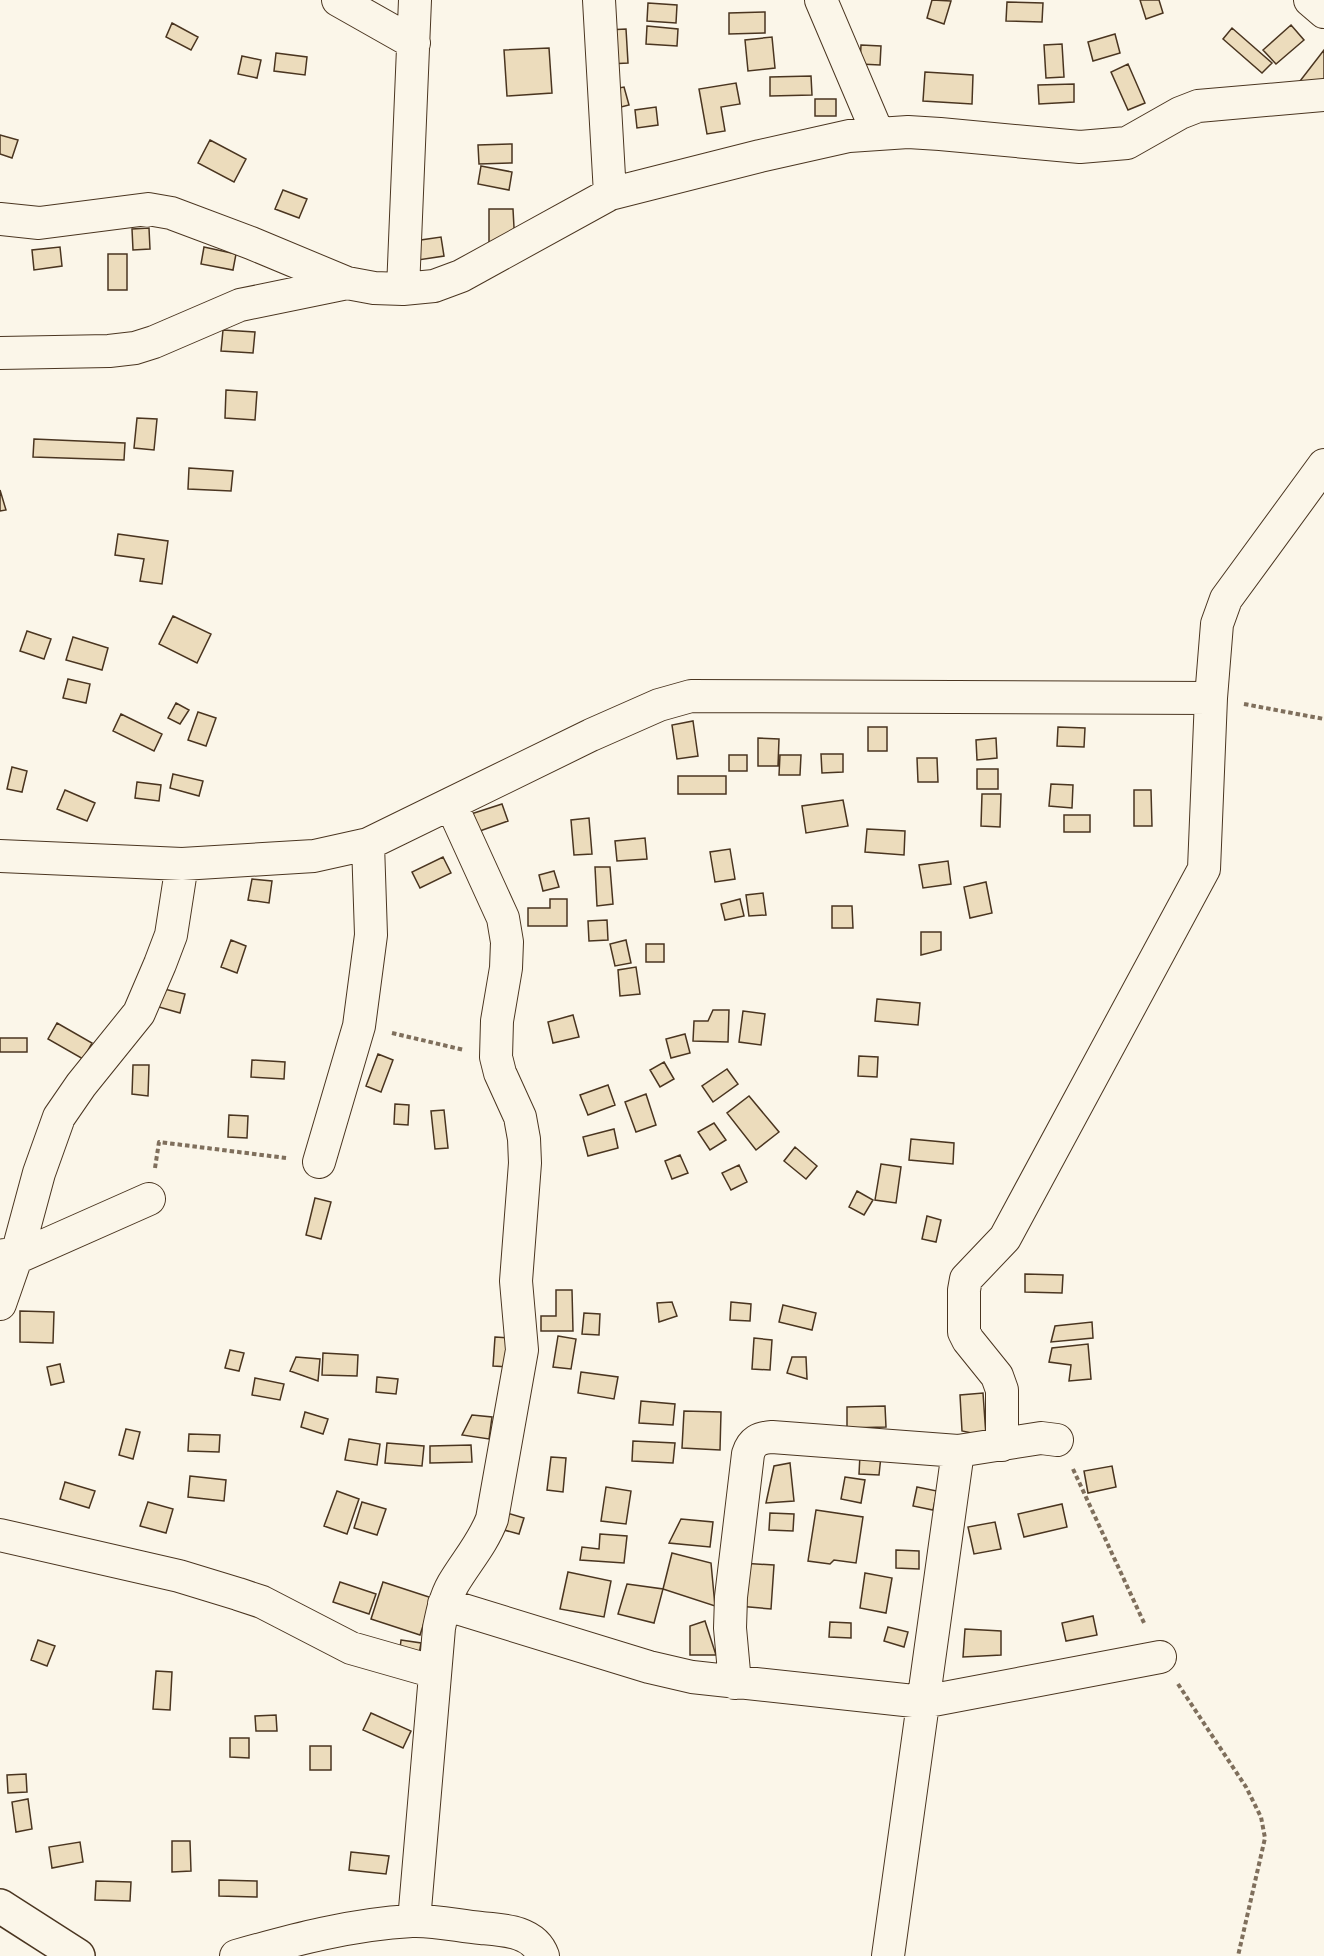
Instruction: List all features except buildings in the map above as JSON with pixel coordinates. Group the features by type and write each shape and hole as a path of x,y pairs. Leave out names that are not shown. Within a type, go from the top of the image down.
{"street":[{"path":"338,0 414,43"},
{"path":"403,289 416,0"},
{"path":"599,0 610,194"},
{"path":"821,0 878,134"},
{"path":"1310,0 1324,12"},
{"path":"0,219 39,223 148,209 171,213 347,283 374,288 403,289 434,286 461,276 610,194 849,136 940,134 1080,147 1104,146 1126,143 1197,106 1324,95"},
{"path":"0,353 109,351 135,348 240,305 347,283"},
{"path":"1002,1445 1002,1390 997,1376 964,1332 966,1280 1005,1238 1204,869 1211,698 1217,624 1226,598 1324,465"},
{"path":"0,856 182,864 314,856 368,844 591,735 659,705 691,696 1211,698"},
{"path":"414,1921 439,1628 444,1604 453,1585 486,1535 492,1519 522,1350 516,1281 525,1163 524,1139 520,1117 500,1073 496,1057 497,1021 506,969 507,942 503,918 451,804"},
{"path":"319,1162 359,1026 370,935 368,844"},
{"path":"0,1304 8,1256 59,1117 95,1067 139,1013 160,964 171,935 182,864"},
{"path":"8,1256 149,1199"},
{"path":"735,1683 730,1628 731,1597 748,1454 750,1446 760,1438 958,1451 1049,1437 1057,1440"},
{"path":"888,1956 958,1451"},
{"path":"0,1535 178,1576 238,1594 262,1602 351,1648 435,1672"},
{"path":"444,1604 649,1667 692,1677 923,1702 1160,1657"},
{"path":"0,1906 78,1956"},
{"path":"236,1956 365,1926 414,1921 516,1932 539,1946 543,1956"}],"path":[{"path":"1211,698 1324,719"},
{"path":"359,1026 496,1057"},
{"path":"149,1199 159,1142 319,1162"},
{"path":"1057,1440 1064,1450 1160,1657 1246,1787 1261,1817 1264,1838 1238,1956"}]}
